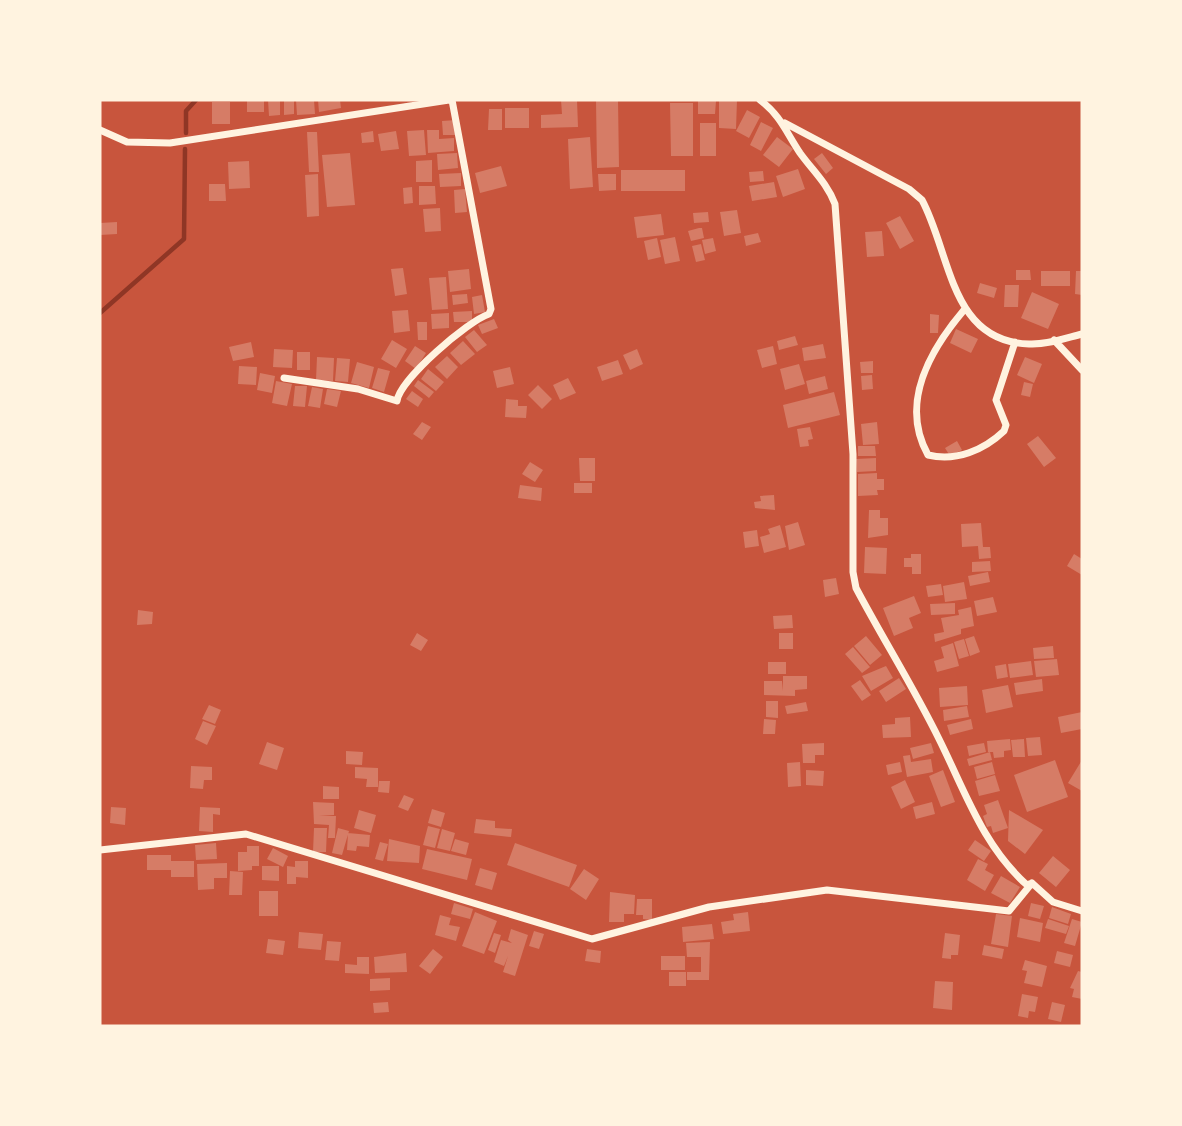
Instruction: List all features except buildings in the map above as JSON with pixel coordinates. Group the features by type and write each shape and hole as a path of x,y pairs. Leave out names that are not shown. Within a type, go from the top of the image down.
{"street":[{"path":"100,130 127,142 170,143 451,100 481,244 491,309 489,314 439,350 407,383 397,401 358,389 284,378"},
{"path":"760,100 781,120 909,188 922,200 964,310 982,328 1015,342 1028,344 1082,334"},
{"path":"781,120 800,153 819,174 835,204 853,454 853,572 856,588 939,740 985,834 1008,868 1027,886 1032,883"},
{"path":"964,310 934,350 919,388 915,407 917,426 928,455 948,458 971,453 1004,431 1006,425 996,400 1015,342"},
{"path":"1054,340 1082,370"},
{"path":"100,850 246,834 592,939 709,907 827,890 1009,911 1032,883"},
{"path":"1032,883 1053,901 1082,911"}],"waterway":[{"path":"186,133 186,111 196,100"},
{"path":"100,313 184,239 185,149"}]}
